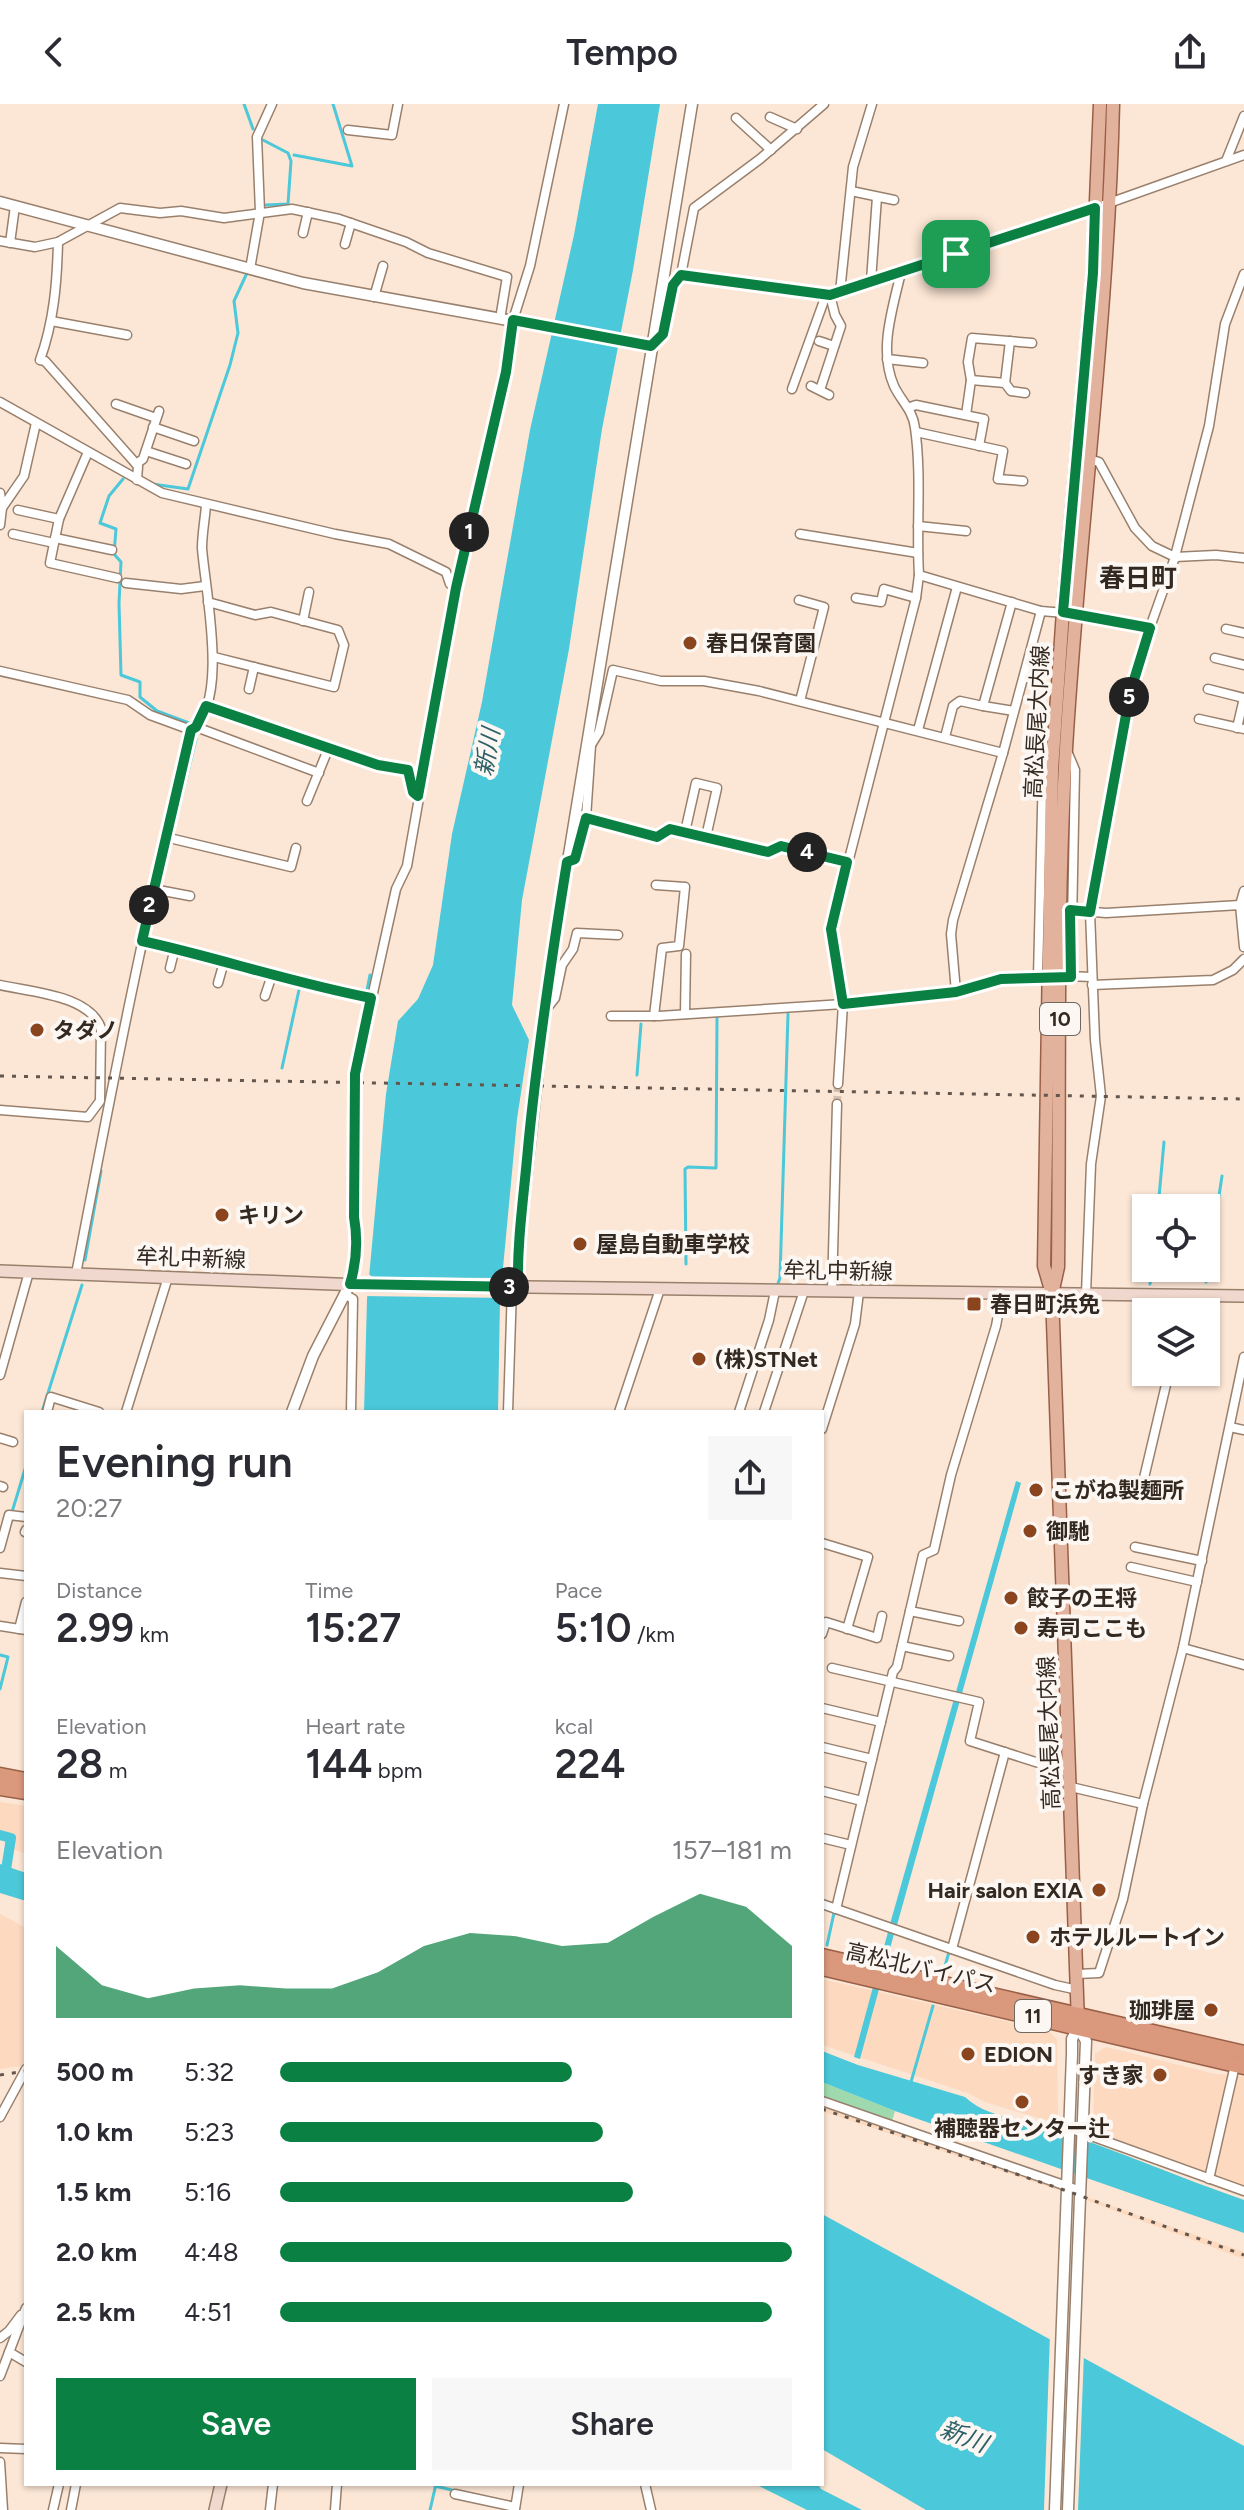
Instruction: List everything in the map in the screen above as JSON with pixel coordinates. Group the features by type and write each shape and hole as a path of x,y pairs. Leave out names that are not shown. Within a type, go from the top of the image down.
{"highway":[{"path":"0,1775 24,1780"},
{"path":"0,1788 24,1792"},
{"name":"高松北バイパス","path":"824,1957 1078,2021"},
{"name":"高松北バイパス","path":"824,1968 1241,2057"}],"main road":[{"name":"高松長尾大内線","path":"1078,2021 1052,1294 1058,1267 1060,748 1092,289 1100,104"},
{"name":"高松長尾大内線","path":"1069,613 1089,459 1111,202 1113,104"},
{"name":"牟礼中新線","path":"0,1271 351,1287 1244,1296"},
{"path":"215,2510 221,2486"}],"street":[{"path":"250,269 260,212 257,137 272,104"},
{"path":"348,130 392,135 398,104"},
{"path":"293,1410 313,1356 351,1287 357,1235 354,1217 355,1074 396,889 407,866 456,588 506,372 513,320 530,266 564,104"},
{"path":"508,1410 512,1287 543,1013 590,744 650,346 692,104"},
{"path":"650,346 663,334 673,285 681,275 694,208 771,150 824,104"},
{"path":"840,292 853,167 872,104"},
{"path":"1226,161 1244,116"},
{"path":"770,117 797,129"},
{"path":"736,118 771,150"},
{"path":"681,275 828,295 1095,208 1244,155"},
{"path":"851,191 894,200"},
{"path":"871,281 877,197"},
{"path":"0,202 303,283 650,346"},
{"path":"10,243 15,206"},
{"path":"0,241 35,247 58,242 120,208 160,213 181,211 224,218 292,209 351,223 428,253 507,277 500,319"},
{"path":"303,233 308,212"},
{"path":"345,244 351,223"},
{"path":"58,242 57,288 40,360 45,361 138,466 137,480"},
{"path":"374,297 383,266"},
{"path":"838,1084 843,1004 831,929 916,598 919,575 916,432 910,407 895,389 887,359 887,335 901,272"},
{"path":"1086,1294 1091,1164 1101,1096 1090,912 1130,693 1175,557 1209,426 1225,324 1244,274"},
{"path":"820,390 841,326 828,295"},
{"path":"792,389 828,295"},
{"path":"51,321 127,335"},
{"path":"966,415 972,338 1032,343"},
{"path":"819,341 834,346"},
{"path":"1010,341 1005,383 1011,391 1025,393"},
{"path":"887,359 923,363"},
{"path":"971,380 1005,383"},
{"path":"0,402 162,493 389,544 446,572 450,584 456,588"},
{"path":"116,404 156,419 194,441"},
{"path":"910,407 916,405 984,419 979,446"},
{"path":"136,464 143,459 156,419"},
{"path":"2,508 24,476 36,423"},
{"path":"916,432 1003,451 998,479 1023,481"},
{"path":"146,451 186,464"},
{"path":"88,452 59,519 50,563 161,592 205,586"},
{"path":"1089,459 1099,462 1142,537 1152,546 1175,557 1216,555 1244,558"},
{"path":"0,493 0,525"},
{"path":"76,1274 157,889 194,729 206,706 213,679 214,657 202,544 206,505"},
{"path":"18,510 59,519"},
{"path":"918,526 966,531"},
{"path":"13,534 112,550"},
{"path":"800,534 918,553"},
{"path":"82,581 84,571"},
{"path":"919,575 1041,611 1150,628"},
{"path":"918,730 957,587"},
{"path":"856,598 881,602 884,589 916,598"},
{"path":"303,621 309,592"},
{"path":"799,600 824,607 800,701"},
{"path":"208,602 255,615 271,612 338,630 344,645 334,687 214,657"},
{"path":"983,706 1012,602"},
{"path":"956,992 951,934 953,920 1041,611"},
{"path":"1226,629 1244,633"},
{"path":"1215,658 1244,665"},
{"path":"249,689 254,667"},
{"path":"567,862 575,859 586,818 590,744 599,732 613,670 661,681 720,683 885,721 1003,753"},
{"path":"0,671 128,700 150,715 319,773"},
{"path":"1199,719 1240,728 1244,698 1208,689"},
{"path":"945,737 953,706 960,701 1014,711"},
{"path":"206,706 378,765 408,770 413,792 418,796"},
{"path":"307,801 329,747"},
{"path":"1040,977 1043,768 1060,748 1075,770 1068,976"},
{"path":"685,832 696,783 717,788 706,837"},
{"path":"586,818 657,837 670,829 768,852 781,846 847,862"},
{"path":"169,838 291,867 296,848"},
{"path":"654,1016 662,948 679,946 685,887 656,885"},
{"path":"157,889 190,896"},
{"path":"1244,891 1240,905 1244,947"},
{"path":"1070,910 1090,912 1240,905"},
{"path":"543,1013 555,998 562,965 573,949 577,933 618,935"},
{"path":"145,942 294,982 371,998"},
{"path":"170,968 175,948"},
{"path":"685,1014 686,954"},
{"path":"611,1016 843,1004 956,992 1001,979 1068,976 1092,981 1213,980 1233,970 1244,959"},
{"path":"218,983 224,962"},
{"path":"265,996 272,975"},
{"path":"0,985 73,1001 97,1018 101,1028 100,1101 88,1117 0,1110"},
{"path":"832,1291 837,1104"},
{"path":"0,1375 29,1272"},
{"path":"127,1410 168,1277"},
{"path":"351,1287 351,1410"},
{"path":"620,1410 660,1289"},
{"path":"740,1410 769,1320 775,1291"},
{"path":"765,1410 804,1291"},
{"path":"824,1423 855,1324 859,1292"},
{"path":"836,1909 923,1555 934,1550 951,1475 996,1326 1002,1293"},
{"path":"1077,1974 1099,1973 1123,1899 1143,1804 1183,1648 1244,1357"},
{"path":"1144,1478 1166,1386"},
{"path":"48,1410 51,1397 93,1410"},
{"path":"1230,1427 1244,1430"},
{"path":"0,1438 13,1442"},
{"path":"1,1543 9,1515 24,1517"},
{"path":"824,1544 868,1557 847,1629"},
{"path":"1135,1547 1202,1561"},
{"path":"1131,1567 1197,1582"},
{"path":"0,1573 24,1576"},
{"path":"910,1611 959,1621"},
{"path":"824,1622 877,1638 882,1616"},
{"path":"0,1626 23,1630"},
{"path":"902,1646 949,1656"},
{"path":"1183,1648 1244,1665"},
{"path":"832,1668 979,1702 970,1741 1070,1773"},
{"path":"824,1708 881,1722"},
{"path":"824,1747 872,1759"},
{"path":"952,1949 1005,1752"},
{"path":"1071,1787 1143,1804"},
{"path":"824,1792 862,1801"},
{"path":"824,1838 851,1845"},
{"path":"824,1905 1055,1985 1078,1990"},
{"path":"1068,2510 1075,2271 1069,2130 1072,2039 1078,2021"},
{"path":"1055,2510 1062,2266 1081,2134 1086,2041 1078,2021"},
{"path":"1209,2179 1241,2057"},
{"path":"0,2117 22,2083"},
{"path":"824,2102 1073,2183"},
{"path":"1069,2130 1244,2191"},
{"path":"0,2338 24,2311"},
{"path":"0,2376 24,2313"},
{"path":"9,2352 24,2361"},
{"path":"0,2448 24,2449"},
{"path":"0,2462 3,2510"},
{"path":"53,2510 59,2486"},
{"path":"71,2510 76,2486"},
{"path":"270,2510 273,2486"},
{"path":"335,2510 337,2486"},
{"path":"455,2494 473,2502 515,2509 519,2486"},
{"path":"645,2486 651,2510"}],"shaded area":[{"path":"0,1802 24,1806 24,1853 13,1849 16,1837 0,1832"},
{"path":"0,1914 24,1927 24,2078 15,2079 21,2066 0,2069"},
{"path":"824,1979 1049,2031 1057,2040 1058,2124 985,2102 968,2093 824,2046"},
{"path":"1106,2047 1215,2074 1231,2075 1208,2176 1093,2133 1095,2054"},
{"path":"1235,2075 1244,2077 1244,2189 1212,2177"},
{"path":"824,2106 1244,2252 1244,2259 1067,2193 824,2112"}],"green space":[{"path":"824,2083 895,2111 892,2121 824,2098"}],"water":[{"name":"新川","path":"598,104 660,104 633,270 602,429 569,649 522,900 512,1005 529,1040 517,1119 500,1300 498,1410 364,1410 367,1299 386,1094 398,1021 418,999 433,965 452,834 482,702 530,430 574,235"},
{"path":"1016,1481 1021,1483 897,1925 890,1924"},
{"path":"0,1864 24,1872 24,1900 0,1893"},
{"path":"888,1932 894,1934 860,2059 854,2057"},
{"path":"824,2052 965,2097 985,2110 1057,2130 1244,2200 1244,2233 895,2111 824,2083"},
{"name":"新川","path":"824,2215 1244,2446 1244,2510 926,2510 824,2450"},
{"path":"759,2486 819,2486 862,2510 807,2510"}],"pier":[{"path":"365,1272 373,1277 497,1278 506,1273 504,1298 363,1296"},
{"path":"1050,2334 1084,2352 1078,2510 1044,2510"}],"waterway":[{"path":"244,104 253,129"},
{"path":"294,155 352,166 333,104"},
{"path":"263,140 288,153 291,161 288,204 266,205"},
{"path":"152,484 188,489 230,365 238,333 234,301 247,273"},
{"path":"123,479 109,496 100,523 116,529 114,554 121,562 121,675 140,682 140,697 157,711 189,723 196,739 144,953"},
{"path":"351,1071 370,975"},
{"path":"282,1068 299,990"},
{"path":"777,1286 780,1278 788,1014"},
{"path":"686,1264 685,1169 716,1168 717,1018"},
{"path":"637,1075 641,1024"},
{"path":"1159,1194 1164,1142"},
{"path":"85,1260 101,1171"},
{"path":"1219,1194 1222,1176"},
{"path":"43,1410 82,1285"},
{"path":"12,1512 24,1473"},
{"path":"0,1655 8,1657 0,1689"},
{"path":"0,1835 11,1838 5,1876"},
{"path":"827,1945 834,1913"},
{"path":"943,1973 949,1952"},
{"path":"911,2082 933,2006"},
{"path":"435,2486 456,2491"},
{"path":"430,2510 436,2486"}],"tunnel":[{"path":"837,1104 838,1084"}],"railway":[{"path":"0,1076 1244,1099"},
{"path":"0,2075 24,2071"},
{"path":"824,2110 1067,2191 1244,2255"}],"place":[{"name":"春日保育園","path":"690,643"},
{"name":"タダノ","path":"37,1030"},
{"name":"キリン","path":"222,1215"},
{"name":"屋島自動車学校","path":"580,1244"},
{"name":"春日町浜免","path":"974,1304"},
{"name":"(株)STNet","path":"699,1359"},
{"name":"こがね製麺所","path":"1036,1490"},
{"name":"御馳","path":"1030,1531"},
{"name":"餃子の王将","path":"1011,1598"},
{"name":"寿司ここも","path":"1021,1628"},
{"name":"Hair salon EXIA","path":"1099,1890"},
{"name":"ホテルルートイン","path":"1033,1937"},
{"name":"珈琲屋","path":"1211,2010"},
{"name":"EDION","path":"968,2054"},
{"name":"すき家","path":"1160,2075"},
{"name":"補聴器センター辻","path":"1022,2102"}],"district":[{"name":"春日町","path":"1138,578"}],"route":[{"path":"1095,208 1093,273 1063,612 1150,628 1130,693 1090,912 1070,910 1071,977 1001,979 956,992 843,1004 831,929 847,862 781,846 768,852 670,829 657,837 586,818 575,859 567,862 546,995 534,1086 518,1255 518,1287 350,1284 355,1267 357,1235 354,1217 355,1074 371,998 294,982 182,949 142,941 191,730 196,727 206,706 378,765 408,770 413,792 418,796 456,588 506,372 513,320 651,346 663,334 673,285 681,275 830,295 956,254 1095,208"}]}
